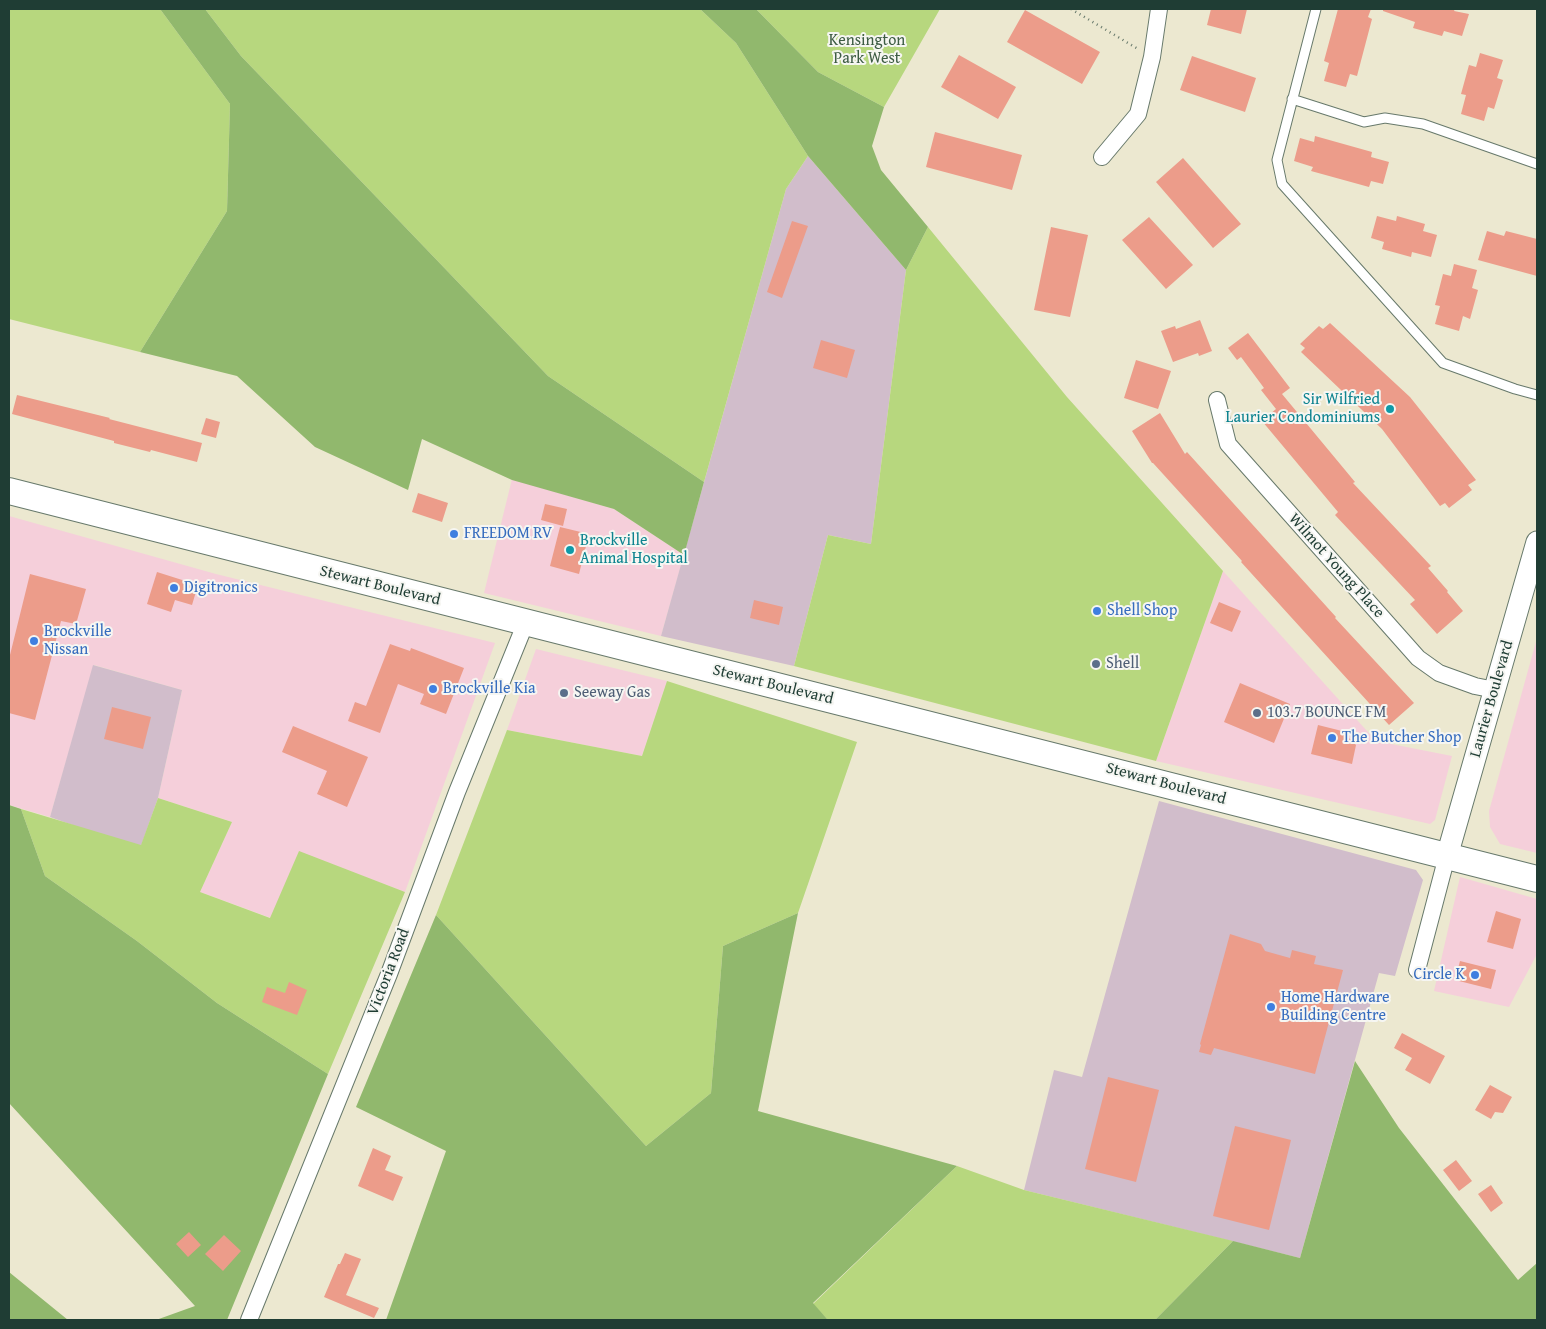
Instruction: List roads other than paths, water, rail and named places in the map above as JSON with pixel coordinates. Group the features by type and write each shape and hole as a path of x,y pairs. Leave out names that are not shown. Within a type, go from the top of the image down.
{"main road":[{"name":"Stewart Boulevard","path":"9,491 1537,879"}],"street":[{"path":"1102,156 1138,114 1152,57 1159,9"},
{"name":"Wilmot Young Place","path":"1217,400 1228,444 1418,658 1439,674 1474,686 1495,690"},
{"name":"Laurier Boulevard","path":"1447,856 1537,542"},
{"name":"Victoria Road","path":"249,1320 389,974 457,792 526,622"},
{"path":"1417,970 1447,856"}],"lane":[{"path":"1316,9 1277,160 1282,184 1442,363 1537,395"},
{"path":"1292,99 1364,122 1385,118 1423,124 1537,164"}],"place":[{"name":"Sir Wilfried Laurier Condominiums","path":"1390,409"},
{"name":"FREEDOM RV","path":"454,534"},
{"name":"Brockville Animal Hospital","path":"570,550"},
{"name":"Digitronics","path":"174,588"},
{"name":"Shell Shop","path":"1097,611"},
{"name":"Brockville Nissan","path":"34,641"},
{"name":"Shell","path":"1096,664"},
{"name":"Brockville Kia","path":"433,689"},
{"name":"Seeway Gas","path":"564,693"},
{"name":"103.7 BOUNCE FM","path":"1257,713"},
{"name":"The Butcher Shop","path":"1332,738"},
{"name":"Circle K","path":"1475,975"},
{"name":"Home Hardware Building Centre","path":"1271,1007"}],"park label":[{"name":"Kensington Park West","path":"867,50"}]}
